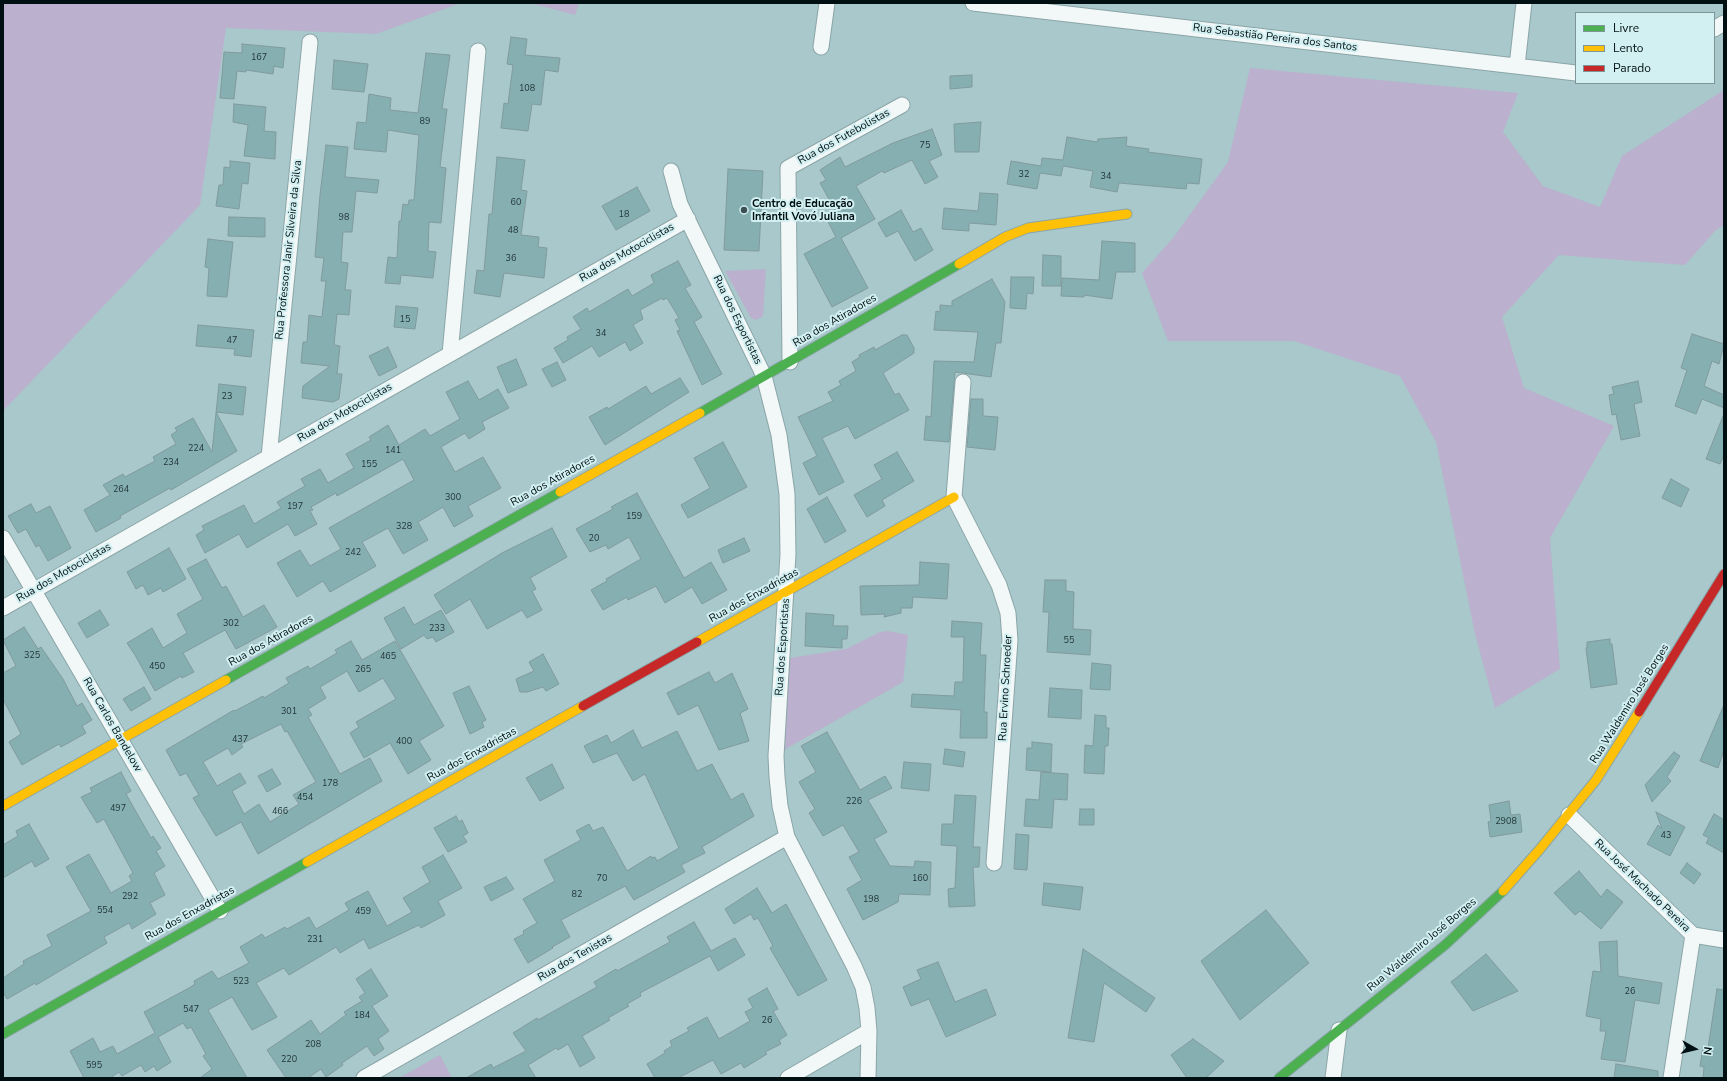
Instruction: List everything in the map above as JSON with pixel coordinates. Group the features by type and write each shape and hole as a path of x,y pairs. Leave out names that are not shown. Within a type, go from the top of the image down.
{"street":[{"path":"822,48 827,3"},
{"name":"Rua Sebastião Pereira dos Santos","path":"973,3 1002,5 1575,73"},
{"path":"1517,66 1524,3"},
{"path":"1715,28 1724,24"},
{"name":"Rua Professora Janir Silveira da Silva","path":"269,457 310,42"},
{"path":"450,354 478,51"},
{"name":"Rua dos Futebolistas","path":"790,362 788,168 902,105"},
{"name":"Rua dos Esportistas","path":"671,171 680,204 764,376 780,435 787,494 787,591 776,756 780,799 787,837 854,966 863,987 869,1031 868,1078"},
{"name":"Rua dos Atiradores","path":"3,806 790,362 1006,237 1028,228 1127,214"},
{"name":"Rua dos Motociclistas","path":"3,608 688,219"},
{"path":"954,497 963,382"},
{"name":"Rua dos Enxadristas","path":"3,1034 954,497"},
{"name":"Rua Ervino Schroeder","path":"954,497 999,585 1008,613 1010,640 994,863"},
{"name":"Rua Carlos Bandelow","path":"3,538 220,911"},
{"name":"Rua Waldemiro José Borges","path":"1278,1078 1445,945 1508,886 1569,814 1621,742 1724,574"},
{"name":"Rua José Machado Pereira","path":"1569,814 1693,935 1724,940"},
{"name":"Rua dos Tenistas","path":"364,1078 787,837"},
{"path":"1671,1078 1693,935"},
{"path":"1333,1078 1339,1030"},
{"path":"788,1078 869,1031"}],"shaded area":[{"path":"3,3 461,3 376,34 226,28 200,205 3,411"},
{"path":"530,3 579,3 575,15"},
{"path":"1250,68 1518,93 1503,132 1543,186 1600,207 1622,156 1724,90 1724,225 1715,231 1685,265 1559,255 1502,317 1524,388 1614,426 1550,538 1560,669 1495,708 1475,634 1436,442 1400,376 1294,341 1168,341 1142,273 1173,238 1228,162"},
{"path":"766,269 763,316 756,320 751,318 725,271"},
{"path":"888,631 908,635 903,682 784,750 790,658 846,649 880,632"},
{"path":"440,1055 452,1078 399,1078"}],"building":[{"path":"511,37 527,39 525,55 560,58 558,72 545,70 541,105 532,104 528,131 501,128 504,103 508,104 513,65 507,64"},
{"path":"242,44 285,48 283,68 274,66 273,74 246,70 246,72 237,71 234,99 220,98 224,52 242,53"},
{"path":"426,53 450,55 442,109 447,109 440,167 446,168 441,223 429,222 428,251 436,252 433,278 401,275 400,284 385,283 388,257 397,258 399,221 401,221 403,204 408,205 409,200 414,200 419,135 388,130 386,152 354,149 357,122 366,123 369,94 391,98 390,110 418,113"},
{"path":"334,60 368,64 364,92 332,89"},
{"path":"972,75 972,87 950,89 950,76"},
{"path":"234,104 266,107 264,131 276,132 275,159 244,156 248,125 233,122"},
{"path":"981,122 979,152 955,152 954,124"},
{"path":"932,129 942,155 929,161 938,177 925,184 912,160 884,173 882,171 856,186 875,219 841,238 868,288 832,307 804,254 836,237 825,216 835,210 820,183 826,180 820,170 840,157 845,167 893,143"},
{"path":"1067,137 1097,142 1098,139 1127,137 1126,146 1149,149 1148,152 1202,159 1199,184 1187,183 1186,189 1119,183 1117,192 1090,187 1093,171 1063,166 1061,176 1040,173 1037,189 1007,184 1011,161 1041,166 1042,158 1063,160"},
{"path":"326,145 348,147 345,177 379,180 377,193 356,191 352,232 343,232 341,262 348,263 345,290 351,290 349,315 337,314 334,345 340,346 337,374 342,374 339,399 333,402 302,398 303,386 330,366 301,363 303,342 307,342 309,315 322,317 326,281 321,281 324,258 315,257"},
{"path":"497,157 525,160 521,190 527,191 521,235 539,237 538,247 547,248 544,278 504,273 500,297 474,293 477,270 484,271 489,214 492,214"},
{"path":"230,161 250,163 248,184 242,183 239,209 216,206 219,185 223,185 224,167 230,168"},
{"name":"Centro de Educação Infantil Vovó Juliana","path":"728,169 763,171 759,251 724,250"},
{"path":"637,187 650,211 616,230 602,206"},
{"path":"980,193 998,194 996,225 969,223 969,231 942,229 944,208 978,211"},
{"path":"901,210 913,232 921,228 933,250 915,261 898,231 886,237 878,223"},
{"path":"229,217 265,218 265,237 228,236"},
{"path":"208,239 233,242 227,297 207,296 209,268 205,267"},
{"path":"1102,241 1135,243 1135,272 1116,272 1112,299 1084,295 1084,297 1061,296 1062,278 1099,280"},
{"path":"1043,255 1061,256 1061,286 1042,286"},
{"path":"678,261 691,285 685,288 702,317 694,322 722,374 702,385 677,331 680,330 675,320 679,318 667,298 663,300 662,298 640,310 643,319 633,325 643,343 630,351 625,342 599,357 592,346 563,363 554,348 568,340 567,337 581,329 573,317 587,308 589,312 628,289 632,296 654,283 651,275"},
{"path":"1011,277 1034,277 1033,294 1027,293 1026,309 1010,308"},
{"path":"992,279 1005,302 1001,343 996,343 991,377 955,372 949,442 924,440 926,416 931,417 934,361 974,362 978,332 934,330 936,311 940,312 940,305 952,306 952,301"},
{"path":"396,306 418,308 415,329 394,327"},
{"path":"198,325 254,330 251,357 234,355 235,349 196,346"},
{"path":"1692,334 1724,344 1719,364 1712,361 1704,386 1724,395 1724,408 1702,399 1696,414 1675,406 1687,370 1681,368"},
{"path":"902,335 907,335 914,348 914,353 883,373 895,395 899,393 909,410 855,439 848,426 822,438 844,482 819,495 803,463 817,456 798,417 833,401 828,392 841,385 839,381 856,371 852,362 860,357 859,355 874,347 875,350"},
{"path":"388,347 397,367 379,376 369,356"},
{"path":"516,359 527,385 508,393 497,367"},
{"path":"557,362 566,380 552,387 542,369"},
{"path":"680,378 689,392 605,445 589,417 607,407 608,409 646,386 651,394"},
{"path":"468,381 479,400 498,389 509,408 482,422 485,429 469,439 465,433 441,447 455,472 483,457 501,488 468,506 473,516 454,527 443,507 418,522 428,540 403,554 388,528 362,542 376,566 330,592 323,581 297,597 277,563 300,550 310,566 341,549 329,528 414,480 403,459 337,496 336,493 311,507 313,510 310,511 317,524 295,536 288,524 247,548 239,534 205,553 196,535 204,530 202,526 244,505 254,524 281,508 277,502 305,486 301,479 320,469 328,483 354,468 346,454 371,440 369,437 388,425 399,445 425,429 430,436 460,419 446,392"},
{"path":"1638,381 1642,402 1634,404 1640,436 1621,440 1616,414 1612,415 1609,395 1614,394 1612,387"},
{"path":"219,384 246,387 243,415 216,412"},
{"path":"971,399 983,399 983,416 998,417 995,450 967,447"},
{"path":"216,412 237,451 171,490 170,488 120,516 121,518 96,532 84,510 110,495 103,485 123,474 125,477 155,461 153,457 176,444 171,435 177,431 175,428 193,418 212,452"},
{"path":"1723,416 1724,455 1720,464 1706,459"},
{"path":"723,442 747,487 688,518 681,505 710,488 694,458"},
{"path":"897,452 914,481 882,500 885,506 867,517 854,495 882,479 874,465"},
{"path":"1671,479 1689,489 1681,507 1662,498"},
{"path":"637,493 684,578 711,562 727,590 702,604 692,587 665,603 656,586 628,600 627,597 603,610 591,590 607,581 606,579 641,559 629,537 608,549 606,545 590,552 576,529 613,509 611,507"},
{"path":"827,497 846,531 825,543 807,509"},
{"path":"31,504 36,513 50,506 71,548 48,561 39,545 36,547 26,529 18,533 8,516"},
{"path":"552,528 567,557 530,578 536,589 532,591 542,610 527,618 522,610 487,629 470,599 446,614 434,595 502,553"},
{"path":"744,538 750,551 723,563 718,550"},
{"path":"169,548 186,579 163,592 161,588 148,595 143,585 136,589 127,572"},
{"path":"206,559 222,588 226,586 243,617 264,605 277,627 236,649 225,630 183,653 194,672 182,678 181,676 155,691 127,643 152,628 163,648 187,633 177,614 203,599 187,569"},
{"path":"920,562 949,564 947,599 913,597 912,608 901,608 901,613 884,617 885,614 861,615 860,586 919,585"},
{"path":"1045,580 1066,580 1066,591 1074,592 1073,629 1091,630 1090,655 1047,652 1049,612 1043,612"},
{"path":"404,607 414,625 441,610 454,632 436,642 433,637 427,639 424,635 401,649 384,618"},
{"path":"100,610 109,625 87,638 78,623"},
{"path":"806,613 834,615 833,626 848,626 847,639 842,639 842,648 805,646"},
{"path":"952,621 982,623 980,655 986,655 984,712 987,712 987,738 960,738 961,710 911,707 912,694 954,696 955,682 963,682 964,637 951,637"},
{"path":"24,627 38,649 41,647 63,679 77,706 82,703 92,720 82,726 86,733 61,747 59,744 22,765 9,742 21,734 3,699 3,673 16,666 3,640"},
{"path":"1610,639 1610,644 1612,644 1617,684 1591,688 1586,648 1587,642"},
{"path":"351,641 362,660 395,641 444,726 419,741 431,760 408,774 390,743 364,758 350,733 359,727 356,722 396,699 383,678 359,692 347,671 320,687 326,698 308,709 312,715 308,717 340,774 370,758 382,781 258,854 241,822 216,836 193,798 199,795 186,773 180,776 166,750 234,710 235,711 263,696 264,698 289,683 286,678 308,666 310,669 337,653 335,650","holes":["281,724 285,732 287,731 316,782 293,795 299,804 270,822 259,804 244,814 232,791 246,783 240,773 217,786 203,762 228,748 232,755 243,747 241,744"]},
{"path":"543,654 559,684 546,691 543,687 527,692 520,692 516,679 534,671 529,662"},
{"path":"1092,663 1111,665 1110,690 1090,689"},
{"path":"709,672 715,683 732,673 748,709 740,713 749,741 719,750 698,705 678,715 667,693"},
{"path":"469,686 486,720 482,722 484,727 470,734 453,693"},
{"path":"144,687 151,699 131,711 123,699"},
{"path":"1050,688 1082,690 1081,719 1048,717"},
{"path":"1723,707 1724,750 1718,768 1700,761"},
{"path":"1095,715 1106,716 1106,728 1109,728 1108,746 1105,746 1104,774 1084,773 1085,745 1093,746"},
{"path":"633,730 642,748 677,731 697,771 712,764 731,800 743,793 754,816 702,847 705,853 681,865 685,872 634,900 625,886 561,920 570,937 528,963 514,939 524,934 523,931 537,923 523,899 555,881 544,860 581,840 576,831 589,824 593,831 603,827 627,871 651,856 652,858 655,857 657,861 679,848 645,774 633,781 617,753 593,763 584,746 607,735 611,743"},
{"path":"827,732 860,790 885,776 892,788 868,800 887,832 874,839 890,866 914,867 915,861 931,862 930,895 899,894 898,902 863,920 847,889 862,880 849,857 859,852 843,825 823,836 809,813 815,809 799,782 816,772 801,746"},
{"path":"1032,742 1052,744 1051,772 1026,770 1027,748 1032,748"},
{"path":"945,749 965,752 963,767 943,764"},
{"path":"1674,752 1680,756 1667,777 1671,781 1652,802 1645,785"},
{"path":"904,762 931,764 929,791 901,788"},
{"path":"552,764 564,788 540,801 526,778"},
{"path":"272,769 281,784 267,792 258,776"},
{"path":"121,772 131,791 126,794 151,838 153,836 161,848 156,851 165,866 154,873 165,895 150,903 156,914 132,929 129,923 104,937 107,943 36,985 35,983 7,999 3,992 3,978 24,964 23,961 52,946 47,935 91,911 66,867 89,854 111,893 132,881 129,876 133,873 104,819 97,823 81,797 92,792 90,788"},
{"path":"1041,772 1068,774 1067,800 1054,799 1052,828 1024,826 1026,799 1039,800"},
{"path":"955,795 976,796 973,847 980,847 979,867 973,867 975,906 949,907 948,889 955,888 957,846 941,845 942,824 953,824"},
{"path":"1509,801 1511,815 1520,814 1522,832 1490,837 1488,822 1491,821 1489,805"},
{"path":"1080,809 1094,809 1094,825 1079,825"},
{"path":"1656,812 1685,827 1670,856 1647,844 1658,825 1662,829"},
{"path":"1714,814 1724,820 1724,853 1706,843 1709,838 1703,835"},
{"path":"456,816 459,822 462,820 468,833 463,836 467,842 448,852 434,828"},
{"path":"29,824 49,859 35,867 32,861 3,878 3,845 18,836 16,831"},
{"path":"1016,834 1029,835 1027,870 1014,869"},
{"path":"443,855 462,888 438,901 445,915 421,928 419,925 369,949 364,939 340,953 336,947 289,975 284,968 256,983 277,1017 252,1030 232,997 208,1010 247,1078 200,1078 212,1069 203,1056 206,1054 191,1027 187,1029 183,1023 158,1037 171,1062 157,1071 154,1066 145,1072 141,1065 122,1076 119,1072 110,1078 84,1078 70,1051 93,1038 100,1052 113,1046 117,1054 155,1033 144,1012 189,988 195,984 194,981 212,971 218,979 249,963 240,947 262,934 265,938 285,927 287,929 309,917 316,929 349,910 345,903 368,891 387,926 412,912 403,898 430,882 422,867"},
{"path":"1687,863 1701,874 1694,884 1680,873"},
{"path":"1579,871 1601,897 1607,889 1623,902 1601,929 1580,911 1575,915 1554,893"},
{"path":"506,877 514,889 491,901 484,887"},
{"path":"1044,883 1083,887 1080,910 1042,905"},
{"path":"757,888 772,913 786,904 827,980 798,996 770,948 773,946 758,918 754,920 751,914 734,924 725,909"},
{"path":"1266,910 1309,963 1240,1020 1201,961"},
{"path":"694,922 711,951 735,938 745,955 718,971 710,956 640,993 641,996 627,1004 629,1006 608,1018 610,1020 582,1036 595,1058 580,1067 568,1044 558,1050 556,1048 528,1065 536,1078 466,1078 491,1064 493,1068 526,1051 513,1033 537,1018 538,1020 597,987 594,982 616,969 617,971 670,942 667,937"},
{"path":"1617,941 1618,976 1662,983 1659,1004 1635,1000 1625,1062 1601,1059 1606,1031 1600,1031 1601,1019 1586,1016 1593,971 1601,972 1599,942"},
{"path":"1083,949 1155,998 1146,1012 1104,983 1094,1042 1068,1038"},
{"path":"1486,954 1518,991 1473,1011 1451,982"},
{"path":"938,962 955,1002 986,989 996,1015 946,1037 929,999 911,1006 903,987 921,979 917,970"},
{"path":"371,969 388,996 372,1006 389,1031 378,1039 384,1049 374,1056 367,1046 342,1063 343,1065 326,1077 321,1069 308,1078 286,1078 267,1050 311,1020 320,1034 346,1015 344,1012 362,1001 359,997 365,993 356,979"},
{"path":"767,988 778,1009 773,1011 787,1035 779,1040 781,1044 765,1052 767,1054 744,1068 741,1063 721,1074 713,1060 678,1078 655,1078 647,1064 665,1053 664,1051 672,1046 670,1041 689,1031 687,1028 707,1017 719,1039 750,1021 745,1012 753,1008 748,999"},
{"path":"1717,989 1724,990 1724,1078 1703,1078 1704,1067 1700,1066 1703,1047 1708,1048"},
{"path":"1193,1039 1224,1061 1206,1078 1187,1078 1171,1055"},
{"path":"1616,1064 1658,1071 1658,1078 1614,1078"}],"traffic: fast":[{"path":"700,413 959,264"},
{"path":"226,680 560,492"},
{"path":"3,1034 307,862"},
{"path":"1279,1078 1445,945 1503,891"}],"traffic: slow":[{"path":"959,264 1005,237 1028,228 1127,214"},
{"path":"560,492 700,413"},
{"path":"697,642 954,497"},
{"path":"3,806 226,680"},
{"path":"307,862 583,706"},
{"path":"1503,891 1540,849 1596,780 1639,712"}],"traffic: jam":[{"path":"1639,712 1724,574"},
{"path":"583,706 697,642"}],"place":[{"name":"Centro de Educação Infantil Vovó Juliana","path":"744,210"}]}
